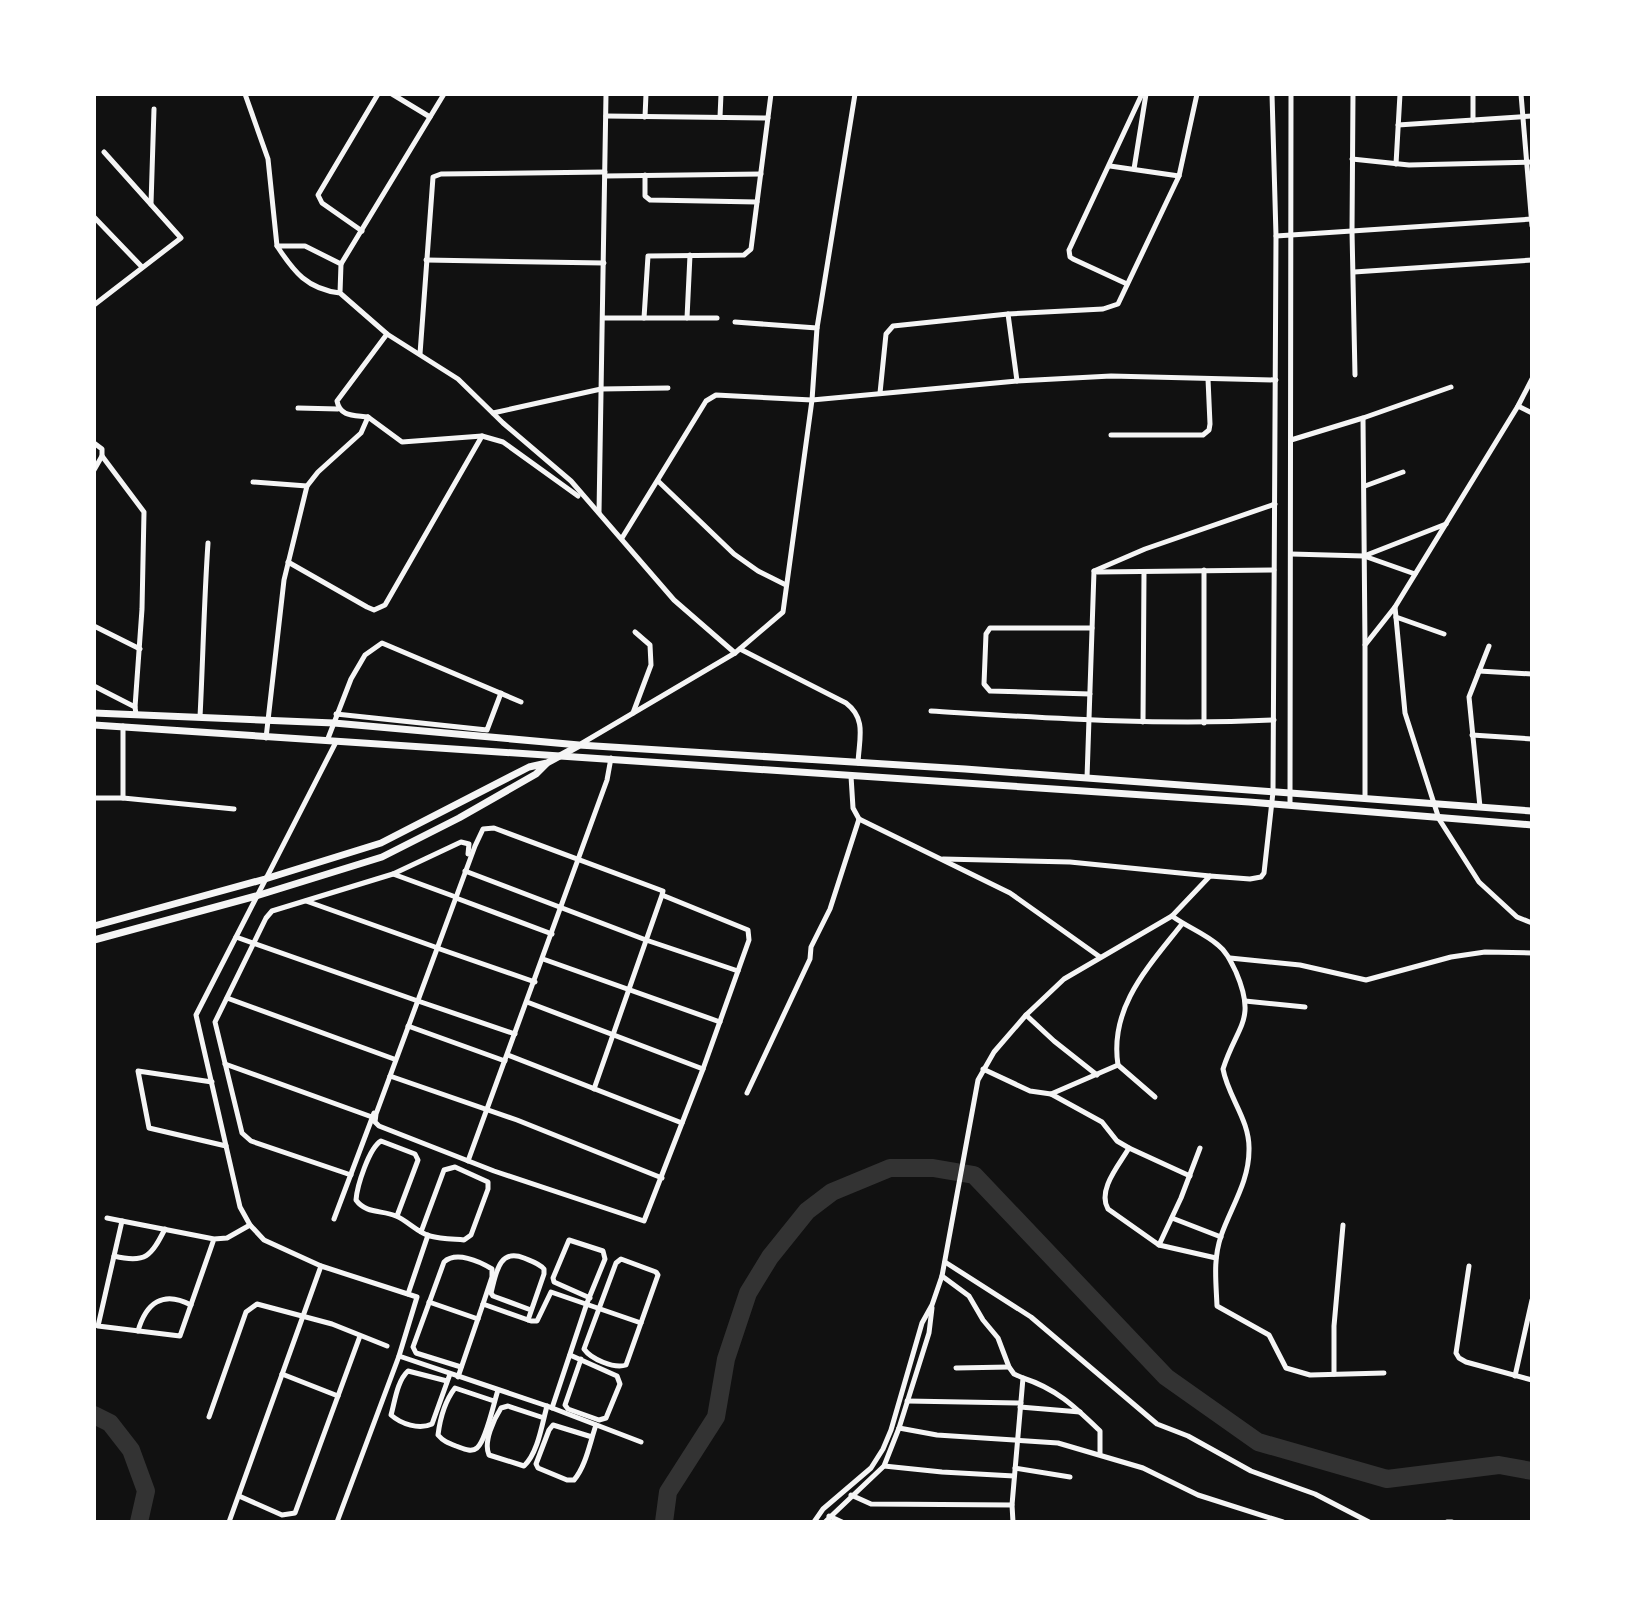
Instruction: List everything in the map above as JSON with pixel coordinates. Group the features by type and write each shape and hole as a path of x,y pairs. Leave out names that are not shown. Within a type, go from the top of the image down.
{"street":[{"path":"245,94 268,159 277,246 291,269 323,291 340,293 387,334 458,379 571,481 674,600 738,651 846,703 857,711 861,723 858,763"},
{"path":"362,231 322,203 318,195 378,94"},
{"path":"393,94 430,117"},
{"path":"340,293 341,264 444,94"},
{"path":"599,513 606,94"},
{"path":"645,117 646,94"},
{"path":"720,117 721,94"},
{"path":"644,318 648,256 749,253 772,94"},
{"path":"94,940 256,896 382,857 536,775 547,764 738,651 782,612 812,400 817,328 855,94"},
{"path":"1127,284 1073,259 1069,254 1144,94"},
{"path":"1134,169 1144,94"},
{"path":"880,393 886,334 893,326 1008,314 1103,309 1118,304 1179,176 1197,94"},
{"path":"940,858 1070,862 1210,876 1250,879 1261,877 1267,861 1273,792 1276,236 1272,94"},
{"path":"1290,805 1291,94"},
{"path":"1353,94 1355,375"},
{"path":"1396,164 1400,94"},
{"path":"1473,94 1473,120"},
{"path":"1521,94 1529,162 1531,226"},
{"path":"151,204 154,110"},
{"path":"606,116 768,118"},
{"path":"1398,125 1531,116"},
{"path":"94,295 97,303 181,238 104,152"},
{"path":"1352,159 1396,164 1529,162"},
{"path":"1110,166 1179,176"},
{"path":"419,354 431,182 437,174 761,174"},
{"path":"645,175 645,196 650,200 757,202"},
{"path":"94,217 142,268"},
{"path":"1276,236 1531,219"},
{"path":"277,246 305,246 341,264"},
{"path":"687,318 690,255"},
{"path":"426,260 604,262"},
{"path":"1354,272 1531,260"},
{"path":"1008,314 1017,381"},
{"path":"603,318 717,318"},
{"path":"735,322 817,328"},
{"path":"338,409 337,401 387,334"},
{"path":"622,538 711,397 812,400 1017,381 1111,376 1276,380"},
{"path":"1111,435 1203,435 1209,430 1208,379"},
{"path":"1365,645 1395,607 1518,407 1531,379"},
{"path":"1291,440 1451,387"},
{"path":"493,413 601,389 668,388"},
{"path":"1518,407 1531,413"},
{"path":"299,408 338,409 343,413 368,417 402,442 482,436 503,442 578,496"},
{"path":"266,738 288,562 307,486 318,472 361,433 368,417"},
{"path":"1363,418 1365,799"},
{"path":"288,562 367,607 374,610 384,605 482,436"},
{"path":"94,443 102,449 102,456 94,470"},
{"path":"102,456 144,512 140,649 135,710"},
{"path":"1364,486 1403,472"},
{"path":"658,481 734,554 758,571 786,585"},
{"path":"253,482 307,486"},
{"path":"1094,571 1145,549 1275,504"},
{"path":"1364,556 1446,524"},
{"path":"200,717 208,542"},
{"path":"1290,554 1364,556 1415,574"},
{"path":"1204,570 1204,723"},
{"path":"1094,571 1144,573 1274,570"},
{"path":"1087,778 1094,571"},
{"path":"1143,722 1144,573"},
{"path":"1395,607 1405,713 1439,819 1479,882 1517,917 1531,923"},
{"path":"1396,617 1444,634"},
{"path":"94,626 140,649"},
{"path":"1090,694 990,691 984,684 986,634 990,628 1092,628"},
{"path":"633,713 651,665 650,645 635,632"},
{"path":"337,1521 399,1356 416,1297 321,1266 264,1240 250,1225 240,1207 196,1015 332,741 336,714 365,655 382,643 521,702"},
{"path":"1480,807 1469,697 1489,646"},
{"path":"1479,671 1531,674"},
{"path":"94,686 135,710"},
{"path":"336,714 487,730 501,693"},
{"path":"94,713 135,710 200,717 334,723 579,745 1087,778 1531,811"},
{"path":"930,711 1089,721 1204,723 1273,720"},
{"path":"94,725 1290,805 1531,825"},
{"path":"123,726 123,798"},
{"path":"1472,735 1531,739"},
{"path":"468,1161 607,780 611,758"},
{"path":"94,926 265,879 384,842 529,767 547,764"},
{"path":"872,778 874,764"},
{"path":"851,776 853,808 859,819 1010,893 1100,957"},
{"path":"94,798 123,798 234,809"},
{"path":"747,1093 810,959 811,947 830,909 859,819"},
{"path":"454,897 484,829 494,828 663,891 594,1089"},
{"path":"334,1219 351,1175 436,948 454,897 470,848 466,841 393,874 272,911 215,1022 242,1133 251,1141 351,1175"},
{"path":"465,871 647,940 738,971"},
{"path":"393,874 552,934"},
{"path":"814,1521 823,1509 871,1468 891,1430 922,1323 932,1305 942,1276 978,1080 983,1069 1026,1015 1064,979 1172,916 1210,876"},
{"path":"416,1000 376,1114 375,1122 379,1126 468,1161 644,1221 749,940 748,930 662,895"},
{"path":"306,901 534,982"},
{"path":"1172,916 1212,940 1230,958 1245,993 1245,1014 1239,1035 1223,1069 1244,1119 1250,1146 1248,1173 1221,1237 1214,1265 1217,1306 1269,1335 1286,1368 1310,1375 1384,1373"},
{"path":"1155,1097 1118,1065 1116,1036 1135,984 1182,924"},
{"path":"236,936 515,1034"},
{"path":"1230,958 1300,965 1366,980 1462,955 1485,952 1531,953"},
{"path":"543,959 720,1023"},
{"path":"227,998 394,1059"},
{"path":"1245,1001 1305,1007"},
{"path":"527,1002 703,1069"},
{"path":"1026,1015 1054,1041 1097,1074"},
{"path":"408,1026 594,1089 682,1123"},
{"path":"225,1064 372,1117"},
{"path":"1051,1094 1118,1065"},
{"path":"983,1069 1030,1091 1051,1094 1102,1122 1117,1141 1129,1148 1190,1175"},
{"path":"212,1082 138,1071 149,1128 226,1146"},
{"path":"390,1076 487,1110 662,1178"},
{"path":"397,1216 418,1160 415,1154 381,1141 371,1153 356,1200 367,1210 397,1216 421,1232 428,1236 464,1240 471,1235 488,1189 488,1182 455,1167 444,1170 421,1232"},
{"path":"1129,1148 1104,1191 1104,1202 1108,1209 1159,1245 1216,1258"},
{"path":"1159,1245 1200,1148"},
{"path":"107,1218 214,1239 227,1238 250,1225"},
{"path":"1172,1218 1221,1237"},
{"path":"122,1221 96,1326 180,1336 214,1239"},
{"path":"1334,1374 1343,1225"},
{"path":"114,1256 132,1261 143,1258 152,1252 165,1229"},
{"path":"408,1294 428,1236"},
{"path":"544,1418 508,1406 502,1408 491,1430 487,1449 489,1455 524,1466 530,1461 570,1355 589,1301 605,1255 603,1251 569,1240 553,1278 554,1282 589,1301 598,1307 641,1323"},
{"path":"528,1320 544,1269 540,1265 508,1255 502,1259 491,1293 531,1310"},
{"path":"458,1377 492,1277 492,1269 457,1256 444,1262 413,1348 416,1353 461,1367"},
{"path":"621,1259 658,1275 626,1366 617,1367 584,1349 598,1307 616,1263 621,1259"},
{"path":"945,1262 1031,1317 1157,1424 1188,1436 1251,1471 1315,1494 1369,1521"},
{"path":"229,1521 321,1266"},
{"path":"1469,1266 1456,1353 1466,1362 1531,1380"},
{"path":"942,1276 969,1296 983,1320 998,1338 1009,1367 1023,1378 1042,1385 1072,1404 1100,1432 1100,1453"},
{"path":"483,1304 537,1321 551,1292 589,1301"},
{"path":"138,1331 146,1311 161,1300 172,1298 191,1305"},
{"path":"1516,1376 1531,1300"},
{"path":"429,1302 478,1319"},
{"path":"209,1418 246,1312 257,1304 332,1324 387,1346"},
{"path":"827,1519 884,1465 899,1428 929,1333 932,1305"},
{"path":"239,1496 282,1515 295,1513 360,1336"},
{"path":"570,1355 581,1359 617,1376 620,1384 607,1418 600,1420 568,1409 565,1405 581,1359"},
{"path":"399,1356 550,1407 641,1442"},
{"path":"956,1368 1009,1367"},
{"path":"447,1381 408,1371 399,1386 391,1415 414,1426 432,1424 450,1374"},
{"path":"282,1374 338,1396"},
{"path":"1013,1521 1014,1476 1023,1378"},
{"path":"494,1401 455,1388 440,1420 438,1435 443,1441 470,1450 477,1448 498,1390"},
{"path":"907,1401 1020,1405 1080,1412"},
{"path":"592,1437 553,1425 544,1441 536,1464 538,1468 567,1480 574,1480 581,1469 592,1437 596,1425"},
{"path":"899,1428 937,1435 1018,1438 1058,1443 1100,1453 1143,1468 1198,1495 1283,1521"},
{"path":"884,1465 1014,1476"},
{"path":"1015,1468 1070,1477"},
{"path":"851,1494 872,1504 1012,1505"},
{"path":"823,1509 827,1519"},
{"path":"827,1519 842,1521"}],"waterway":[{"path":"664,1522 668,1492 716,1417 726,1359 748,1293 770,1257 807,1211 832,1192 890,1168 933,1168 974,1175 1166,1377 1258,1442 1387,1479 1499,1465 1532,1471"},
{"path":"94,1415 110,1423 131,1450 146,1491 139,1522"}]}
